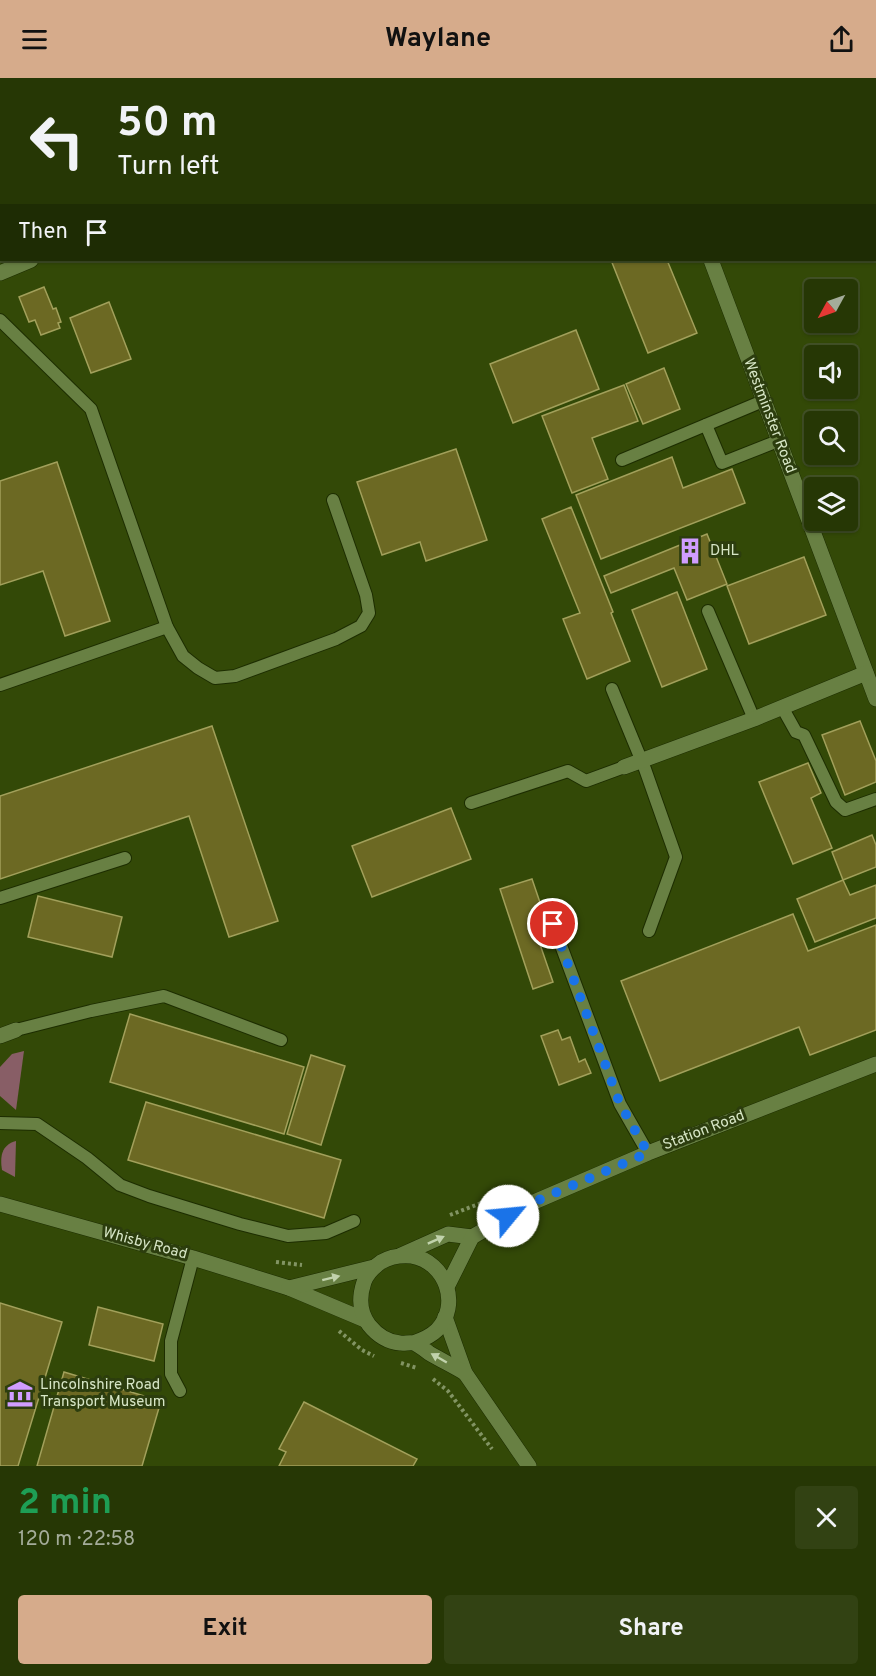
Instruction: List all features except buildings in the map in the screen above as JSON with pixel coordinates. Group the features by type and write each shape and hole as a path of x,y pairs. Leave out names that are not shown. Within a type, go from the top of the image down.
{"street":[{"path":"0,273 29,261"},
{"name":"Westminster Road","path":"711,261 876,699"},
{"path":"624,767 754,719 866,673"},
{"path":"0,1036 16,1030"},
{"name":"Station Road","path":"472,1237 527,1205 648,1153 876,1065"},
{"name":"Whisby Road","path":"0,1204 193,1258 289,1288 365,1320 374,1332 385,1339 399,1343 413,1343 465,1373"},
{"path":"365,1320 360,1293 365,1279 374,1267 387,1258 401,1255 448,1234 472,1237 447,1287"},
{"path":"401,1255 419,1257 430,1263 441,1274 447,1287"},
{"path":"289,1288 374,1267"},
{"name":"Whisby Road","path":"447,1287 449,1302 446,1317 465,1373 529,1466"},
{"path":"413,1343 432,1334 446,1317"}],"lane":[{"path":"0,320 91,409 167,627 183,656 216,678 235,676 336,639 361,626 369,613 366,595 333,500"},
{"path":"622,460 763,401"},
{"path":"706,425 722,463 778,441"},
{"path":"708,611 754,719"},
{"path":"0,685 167,627"},
{"path":"612,689 641,760 676,857 649,931"},
{"path":"782,707 796,732 804,735 836,802 845,810 876,799"},
{"path":"471,803 568,771 586,782 624,767"},
{"path":"0,898 125,858"},
{"path":"553,924 620,1104 648,1153"},
{"path":"16,1030 164,996 281,1040"},
{"path":"0,1123 37,1124 87,1158 120,1185 240,1224 288,1236 326,1233 354,1221"},
{"path":"180,1391 171,1374 171,1341 193,1258"}],"path":[{"path":"444,1217 518,1188"},
{"path":"271,1261 309,1265"},
{"path":"334,1328 362,1350 378,1358"},
{"path":"395,1361 423,1372"},
{"path":"430,1376 448,1390 498,1456"}],"shaded area":[{"path":"24,1051 16,1110 0,1096 0,1067 12,1054"},
{"path":"16,1141 15,1177 2,1170 1,1161 7,1145"}],"place":[{"name":"DHL","path":"690,551"},
{"name":"Lincolnshire Road Transport Museum","path":"20,1394"}],"route":[{"path":"508,1216 527,1205 648,1153 620,1104 553,924"}]}
